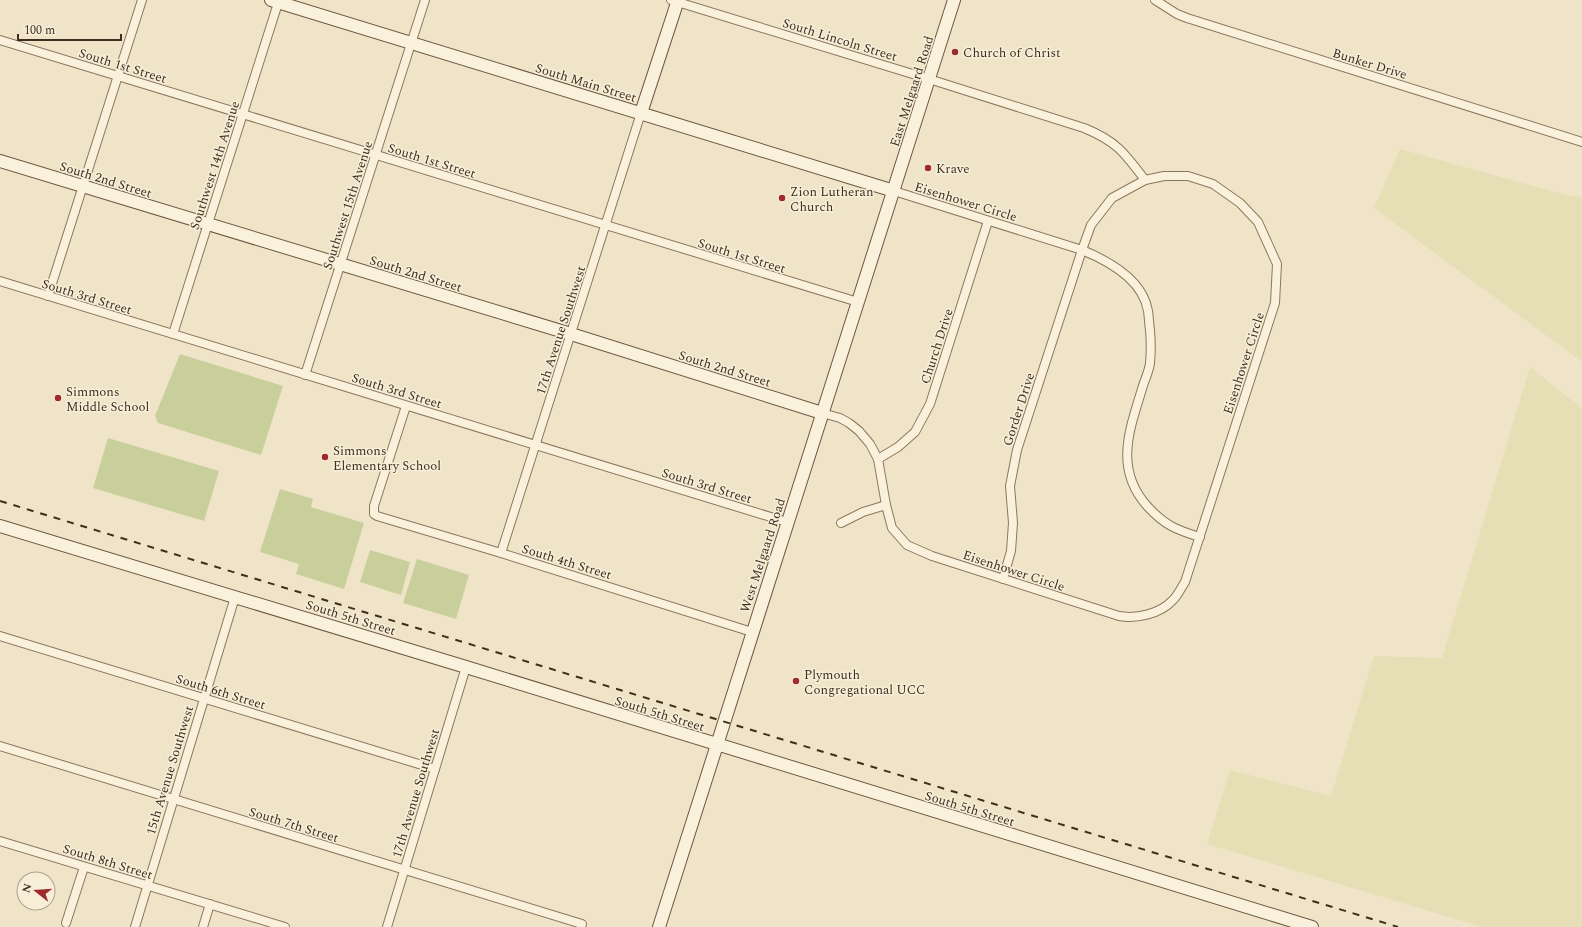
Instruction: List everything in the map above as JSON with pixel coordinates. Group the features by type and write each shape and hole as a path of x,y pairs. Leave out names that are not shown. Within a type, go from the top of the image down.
{"street":[{"path":"48,296 142,0"},
{"name":"Southwest 15th Avenue","path":"305,375 425,0"},
{"name":"East Melgaard Road","path":"894,191 954,0"},
{"name":"Bunker Drive","path":"1155,0 1177,14 1187,18 1582,142"},
{"name":"South Main Street","path":"276,1 894,191"},
{"name":"Southwest 14th Avenue","path":"173,334 243,115 276,1"},
{"path":"641,113 675,1"},
{"name":"South Lincoln Street","path":"675,1 929,78 1103,135 1117,146 1145,180"},
{"name":"South 1st Street","path":"0,40 605,226 858,302"},
{"name":"17th Avenue Southwest","path":"501,553 641,113"},
{"name":"South 2nd Street","path":"0,161 571,334 822,413"},
{"name":"Eisenhower Circle","path":"822,413 840,418 849,423 859,431 870,444 878,458 886,505 892,528 907,545 932,556 1120,616 1128,617 1153,613 1173,600 1185,582 1275,303 1277,264 1258,222 1240,203 1213,184 1188,176 1164,176 1145,180 1112,198 1091,224 1082,250 894,191"},
{"name":"West Melgaard Road","path":"659,927 787,522 894,191"},
{"name":"Church Drive","path":"878,458 898,447 915,432 930,404 988,220"},
{"path":"1082,250 1114,266 1131,279 1141,294 1148,310 1150,364 1129,431 1127,451 1127,468 1133,484 1141,499 1156,515 1172,528 1200,537"},
{"name":"Gorder Drive","path":"1003,579 1011,551 1013,523 1010,486 1017,450 1082,250"},
{"name":"South 3rd Street","path":"0,282 787,522"},
{"name":"South 4th Street","path":"406,406 374,506 374,514 380,518 501,553 752,632"},
{"path":"841,523 863,512 886,505"},
{"name":"South 5th Street","path":"0,526 466,667 1312,927"},
{"name":"15th Avenue Southwest","path":"135,927 235,597"},
{"name":"South 6th Street","path":"0,636 203,699 435,768"},
{"name":"17th Avenue Southwest","path":"387,927 466,667"},
{"name":"South 7th Street","path":"0,746 582,925"},
{"name":"South 8th Street","path":"0,841 285,927"},
{"path":"66,923 84,867"},
{"path":"203,927 210,904"}],"shaded area":[{"path":"1400,149 1566,195 1582,197 1582,362 1374,208"},
{"path":"1530,367 1582,408 1582,927 1482,927 1207,844 1230,770 1331,796 1374,656 1442,658"}],"green space":[{"path":"180,354 283,386 261,455 158,423 155,416"},
{"path":"108,438 219,471 204,521 93,488"},
{"path":"280,489 313,499 311,507 364,523 344,589 296,574 299,564 260,552"},
{"path":"370,550 410,562 401,595 360,582"},
{"path":"417,559 469,575 456,619 403,603"}],"railway":[{"path":"0,501 1398,927"}],"place":[{"name":"Church of Christ","path":"955,52"},
{"name":"Krave","path":"928,168"},
{"name":"Zion Lutheran Church","path":"782,198"},
{"name":"Simmons Middle School","path":"58,398"},
{"name":"Simmons Elementary School","path":"325,457"},
{"name":"Plymouth Congregational UCC","path":"796,681"}]}
